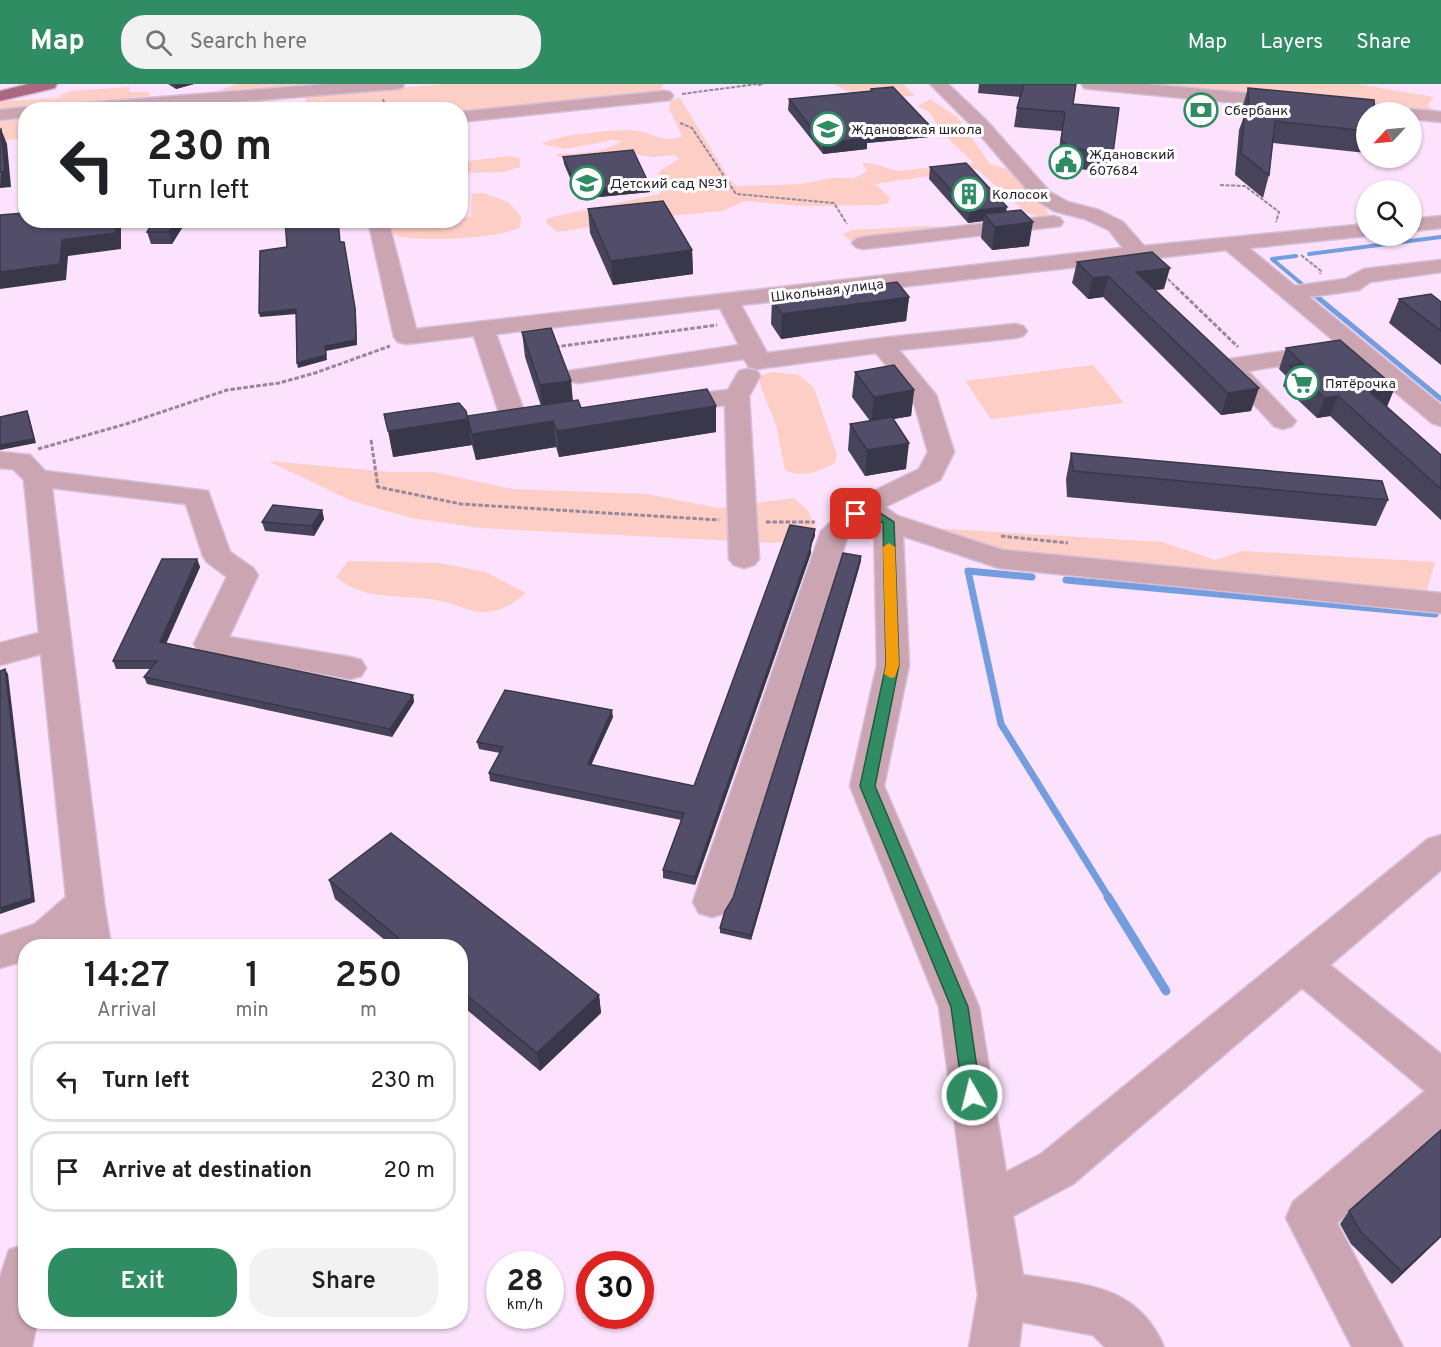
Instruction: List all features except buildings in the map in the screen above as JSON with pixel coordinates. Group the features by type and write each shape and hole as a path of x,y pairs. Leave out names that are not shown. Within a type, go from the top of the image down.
{"main road":[{"path":"0,96 55,86"}],"street":[{"path":"191,102 396,84"},
{"path":"938,84 980,124 1043,196 1061,207 1092,214 1116,226 1138,253"},
{"path":"1090,84 1356,108"},
{"path":"52,102 50,97 55,86"},
{"path":"298,92 302,102"},
{"path":"468,116 664,96"},
{"path":"0,115 18,113"},
{"path":"1422,115 1441,117"},
{"path":"863,243 1053,222"},
{"path":"1422,224 1441,222"},
{"path":"380,228 406,337"},
{"name":"Школьная улица","path":"406,337 483,329 734,312 1138,253 1356,231"},
{"path":"1232,245 1441,418"},
{"path":"1291,293 1351,285 1364,276 1441,266"},
{"path":"734,312 756,356"},
{"path":"483,329 528,423 488,428"},
{"path":"1283,421 1230,366 1325,353 1335,329"},
{"path":"578,376 1015,331"},
{"path":"712,902 835,531 867,516 930,474 941,452 924,395 882,345"},
{"path":"744,559 737,396 756,356"},
{"path":"644,408 737,396"},
{"path":"91,939 57,639 20,467 198,496 217,556 243,575 210,644 350,668"},
{"path":"867,516 999,559 1441,603"},
{"path":"867,516 893,665 867,786 959,1007 1002,1295 994,1347"},
{"path":"0,654 57,639"},
{"path":"988,1205 1057,1169 1441,849"},
{"path":"39,939 48,936 85,902"},
{"path":"0,952 18,946"},
{"path":"1302,965 1441,1079"},
{"path":"1378,1347 1309,1218 1441,1104"},
{"path":"1002,1295 1106,1313 1139,1347"},
{"path":"7,1347 18,1301"}],"path":[{"path":"720,84 720,89"},
{"path":"664,96 764,84"},
{"path":"680,123 692,128 736,194 834,203 847,224"},
{"path":"1163,274 1253,363"},
{"path":"551,347 734,312"},
{"path":"20,467 42,446 126,424 227,390 279,383 315,374 386,348 406,337"},
{"path":"370,441 378,487 461,504 742,521 867,516"},
{"path":"995,536 1077,544"}],"shaded area":[{"path":"238,84 339,84 205,95"},
{"path":"446,84 663,84 660,95 468,113 468,102 307,102 304,97"},
{"path":"833,84 903,84 915,96 860,97"},
{"path":"1147,84 1357,84 1434,97 1427,105 1434,110 1422,109 1422,102 1356,103"},
{"path":"130,87 129,92 149,92 149,96 95,102 18,102 18,109 0,110 0,103 60,98 61,95 71,91"},
{"path":"680,98 726,174 736,186 802,184 831,178 854,178 868,171 862,163 898,171 974,163 942,133 930,113 918,106 930,99 957,117 990,164 1010,170 1027,182 1049,214 1043,216 1048,216 1064,226 989,235 895,238 854,244 843,234 853,230 928,226 965,228 1021,221 1037,216 1027,213 977,169 875,184 890,198 888,203 880,205 802,206 745,201 722,211 637,219 558,232 546,223 548,218 659,194 663,189 658,175 661,170 679,159 674,155 654,157 624,153 562,158 555,154 599,150 622,141 613,140 565,149 542,144 573,135 618,130 638,131 665,139 682,136 669,108 671,100"},
{"path":"252,101 285,102 237,102"},
{"path":"18,120 18,139 0,141 0,122"},
{"path":"510,156 520,158 520,167 503,172 468,173 468,161"},
{"path":"483,193 508,202 521,216 520,227 497,234 439,239 395,235 388,228 468,228 472,194"},
{"path":"1093,365 1124,403 991,419 965,381"},
{"path":"772,372 799,375 814,388 837,455 835,463 804,474 785,470 776,425 760,384 760,376"},
{"path":"268,461 390,472 433,472 512,489 646,494 719,508 794,498 808,511 816,529 803,539 772,543 480,528 412,518 352,501"},
{"path":"931,528 1162,542 1215,560 1242,551 1435,562 1426,594 1002,552"},
{"path":"348,561 439,563 485,572 526,593 508,606 486,612 446,602 373,594 360,591 336,577"}],"waterway":[{"path":"1309,254 1441,237"},
{"path":"1296,256 1272,259 1303,285"},
{"path":"1316,296 1441,399"},
{"path":"1032,577 968,571 1001,724 1109,898"},
{"path":"1066,580 1435,614"},
{"path":"1108,897 1166,991"}],"slow traffic":[{"path":"889,547 893,665 891,674"}],"place":[{"name":"Сбербанк","path":"1201,110"},
{"name":"Ждановская школа","path":"828,129"},
{"name":"Ждановский 607684","path":"1066,162"},
{"name":"Детский сад №31","path":"587,183"},
{"name":"Колосок","path":"969,194"},
{"name":"Пятёрочка","path":"1302,383"}],"route":[{"path":"856,514 865,506 888,522 893,665 867,786 959,1007 972,1095"}]}
